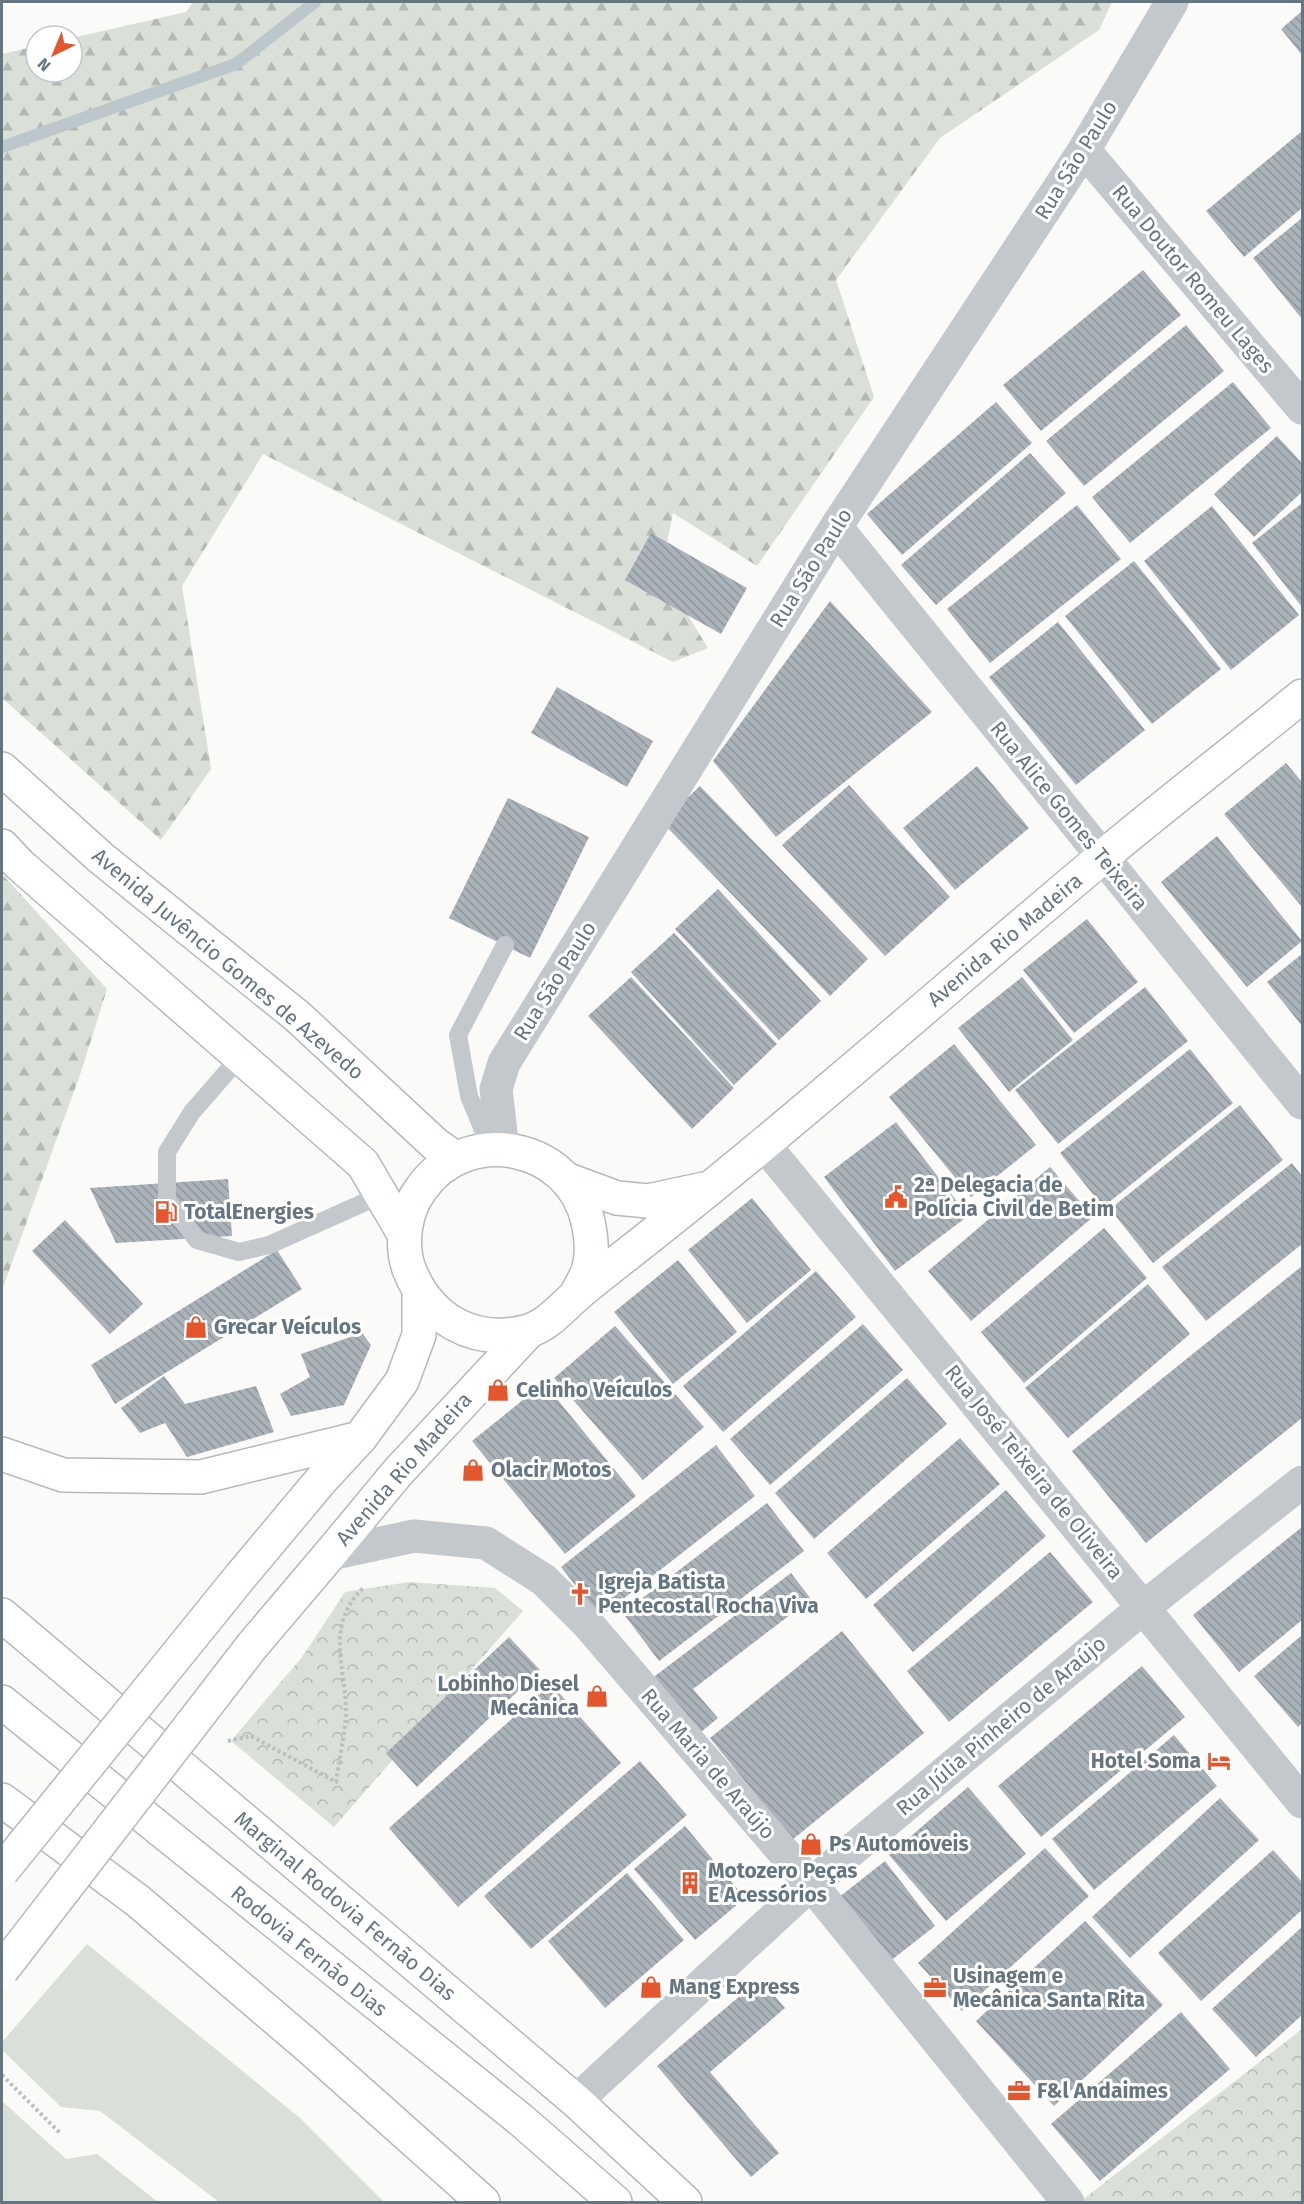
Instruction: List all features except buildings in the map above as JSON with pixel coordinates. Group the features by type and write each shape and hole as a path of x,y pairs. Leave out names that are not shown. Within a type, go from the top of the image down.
{"main road":[{"name":"Avenida Rio Madeira","path":"576,1295 712,1188 1102,858 1302,696"},
{"name":"Avenida Juvêncio Gomes de Azevedo","path":"2,769 101,858 297,1016 435,1144 456,1159"},
{"path":"2,846 29,873 363,1164 404,1234"},
{"path":"497,1150 518,1151 544,1161 568,1180 584,1206 591,1236 589,1267 576,1295 555,1317 528,1332 497,1336 466,1331 439,1316 419,1292 407,1264 404,1234 410,1211 420,1189 436,1172 456,1159 497,1150"},
{"name":"Avenida Rio Madeira","path":"568,1180 617,1198 648,1201 712,1188"},
{"path":"2,1871 240,1577 322,1479 360,1438 402,1381 419,1335 419,1292"},
{"name":"Avenida Rio Madeira","path":"2,1970 252,1646 398,1472 528,1332"},
{"path":"2,1454 63,1475 201,1477 360,1438"},
{"name":"Marginal Rodovia Fernão Dias","path":"2,1615 576,2101 685,2202"},
{"name":"Rodovia Fernão Dias","path":"2,1702 521,2120 615,2202"},
{"path":"2,1800 138,1902 309,2047 483,2202"}],"street":[{"name":"Rua São Paulo","path":"497,1150 496,1089 504,1063 836,527 1084,150 1172,2"},
{"name":"Rua Doutor Romeu Lages","path":"1084,150 1302,408"},
{"name":"Rua Alice Gomes Teixeira","path":"836,527 1302,1103"},
{"name":"Rua José Teixeira de Oliveira","path":"764,1143 1302,1802"},
{"name":"Rua Júlia Pinheiro de Araújo","path":"576,2101 811,1884 1144,1607 1302,1482"},
{"name":"Rua Maria de Araújo","path":"330,1554 414,1536 486,1543 544,1580 587,1623 811,1884 1068,2202"}],"lane":[{"path":"497,1150 469,1096 458,1035 505,945"},
{"path":"240,1057 192,1112 167,1152 167,1200 197,1240 238,1252 269,1245 381,1195"}],"path":[{"path":"221,1743 251,1736 336,1782 346,1712 339,1635 353,1597"},
{"path":"2,2075 61,2133"}],"green space":[{"path":"193,2 1112,2 1099,30 940,138 836,280 874,397 757,566 673,513 661,572 708,648 673,662 263,454 182,586 211,769 161,840 2,698 2,54 24,49 24,84 84,84 84,35 186,12"},
{"path":"2,874 107,989 82,1069 2,1290"},
{"path":"409,1582 495,1588 523,1611 334,1827 231,1741 303,1656 345,1592"},
{"path":"87,1944 300,2118 384,2202 219,2202 100,2111 61,2107 2,2050 2,2042"},
{"path":"1302,2029 1302,2202 1081,2201"},
{"path":"2,2101 66,2159 97,2154 158,2202 2,2202"}],"waterway":[{"path":"2,147 236,64 315,2"}],"place":[{"name":"2ª Delegacia de Polícia Civil de Betim","path":"896,1197"},
{"name":"TotalEnergies","path":"166,1212"},
{"name":"Grecar Veículos","path":"196,1327"},
{"name":"Celinho Veículos","path":"498,1390"},
{"name":"Olacir Motos","path":"473,1470"},
{"name":"Igreja Batista Pentecostal Rocha Viva","path":"580,1594"},
{"name":"Lobinho Diesel Mecânica","path":"597,1696"},
{"name":"Hotel Soma","path":"1219,1761"},
{"name":"Ps Automóveis","path":"811,1844"},
{"name":"Motozero Peças E Acessórios","path":"690,1883"},
{"name":"Mang Express","path":"651,1987"},
{"name":"Usinagem e Mecânica Santa Rita","path":"935,1988"},
{"name":"F&l Andaimes","path":"1019,2091"}]}
